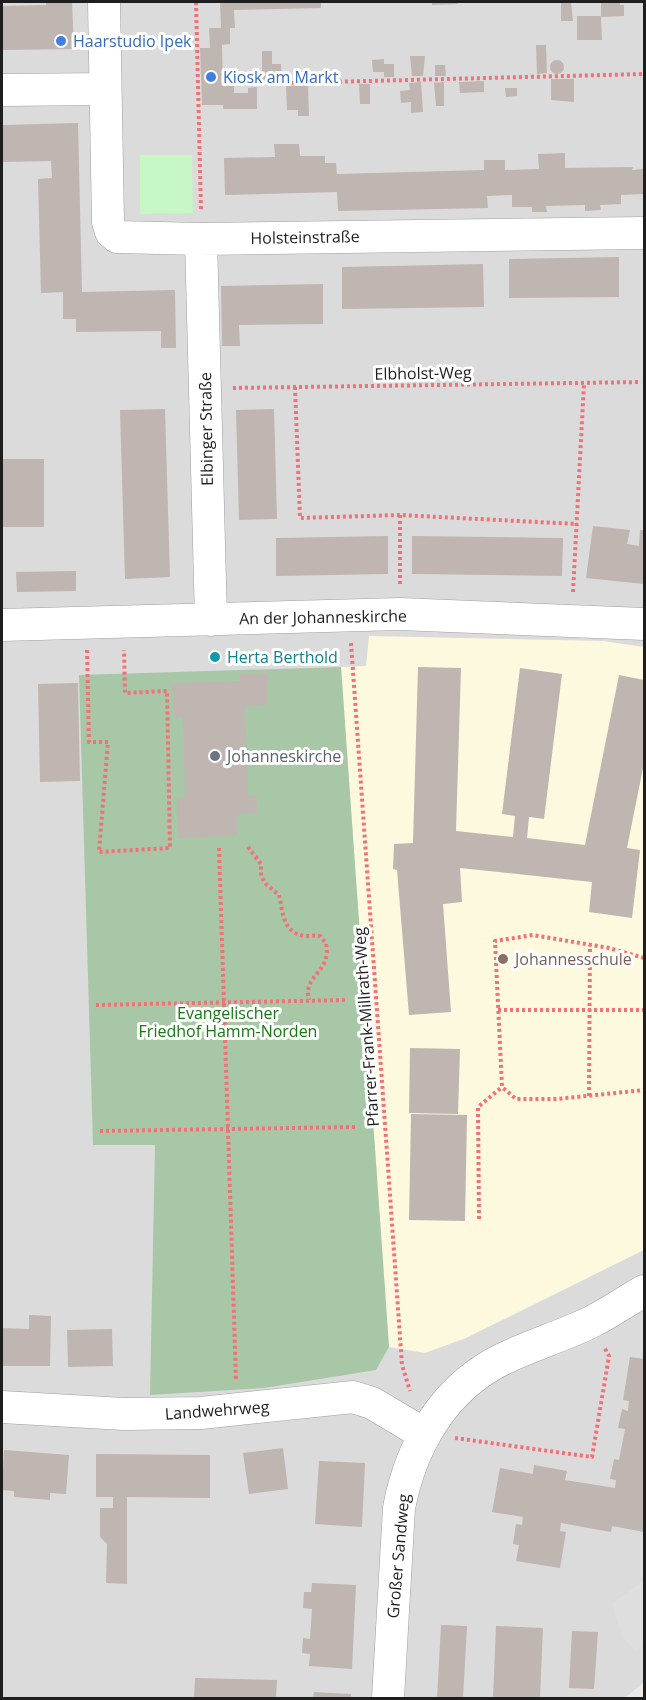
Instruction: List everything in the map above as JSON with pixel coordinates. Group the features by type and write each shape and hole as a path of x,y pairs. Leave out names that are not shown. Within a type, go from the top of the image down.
{"street":[{"path":"2,90 105,89 104,2"},
{"name":"Holsteinstraße","path":"105,89 108,222 111,232 117,237 201,239 645,233"},
{"name":"Elbinger Straße","path":"201,239 211,620"},
{"name":"An der Johanneskirche","path":"2,625 400,614 571,619 645,624"},
{"name":"Großer Sandweg","path":"388,1698 399,1508 404,1480 424,1434 441,1409 478,1373 505,1358 590,1323 645,1291"},
{"name":"Landwehrweg","path":"2,1407 124,1414 237,1410 353,1397 372,1403 424,1434"}],"path":[{"path":"196,2 201,239"},
{"path":"249,84 645,74"},
{"name":"Elbholst-Weg","path":"205,388 641,382"},
{"path":"571,619 584,383"},
{"path":"295,387 300,518 400,515 577,524"},
{"path":"400,515 400,614"},
{"name":"Pfarrer-Frank-Millrath-Weg","path":"349,615 402,1365 424,1434"},
{"path":"86,623 89,742 108,742 99,852 170,848 168,691 125,693 123,622"},
{"path":"248,847 261,864 261,876 266,884 279,895 280,911 291,929 306,936 320,936 326,943 326,961 309,983 309,1000"},
{"path":"219,848 237,1410"},
{"path":"645,958 591,945 533,935 495,941 502,1087 516,1099 589,1096 645,1090"},
{"path":"589,1096 591,945"},
{"path":"96,1005 347,999"},
{"path":"498,1010 645,1010"},
{"path":"479,1219 478,1107 502,1087"},
{"path":"100,1131 356,1127"},
{"path":"424,1434 592,1457 609,1356 590,1323"}],"shaded area":[{"path":"2,2 644,2 644,1682 625,1698 2,1698"},
{"name":"Johannesschule","path":"369,636 603,641 644,647 644,1250 466,1338 425,1353 389,1347 341,667 366,666"},
{"path":"644,1581 644,1645 636,1652 622,1637 612,1603"}],"green space":[{"path":"140,155 192,155 193,213 140,214"},
{"name":"Evangelischer Friedhof Hamm-Norden","path":"341,667 389,1347 376,1370 264,1388 150,1395 155,1145 93,1145 79,675"}],"building":[{"path":"46,2 72,2 74,49 2,50 2,6 46,5"},
{"path":"220,2 321,2 321,8 234,10 235,28 230,28 230,44 222,45 223,86 234,86 234,93 248,93 248,88 257,87 257,109 223,109 223,105 202,105 200,48 210,48 209,28 221,28"},
{"path":"432,2 457,2 458,4 432,5"},
{"path":"561,2 571,2 573,21 561,21"},
{"path":"601,2 620,2 620,5 624,5 624,16 601,17 602,40 577,40 577,16 601,16"},
{"path":"536,45 546,45 547,73 537,74"},
{"path":"262,51 272,51 272,64 281,64 282,80 262,81"},
{"path":"410,56 425,56 423,76 412,76"},
{"path":"384,59 384,64 394,64 394,77 384,77 384,72 373,72 372,60"},
{"path":"557,60 562,62 564,67 562,72 557,74 552,72 550,67 552,62"},
{"path":"435,65 445,65 446,76 435,76"},
{"path":"551,79 574,79 574,102 551,100"},
{"path":"484,81 484,92 460,93 459,82"},
{"path":"421,82 423,112 411,113 411,102 401,103 400,91 410,90 409,83"},
{"path":"444,82 444,106 436,106 434,83"},
{"path":"359,84 370,84 370,104 360,104"},
{"path":"308,85 309,116 298,116 298,110 287,110 286,86"},
{"path":"505,88 517,88 517,96 506,97"},
{"path":"78,123 82,292 175,290 176,348 161,348 161,331 76,332 76,319 63,319 63,292 41,293 38,179 52,178 51,161 2,162 2,125"},
{"path":"274,144 299,144 300,156 325,156 325,163 336,163 337,174 484,170 484,160 505,160 505,170 539,169 538,154 565,153 565,168 633,167 632,170 644,169 644,194 621,195 621,204 600,205 601,210 585,211 585,205 546,206 547,212 532,212 532,207 512,207 512,195 487,196 488,208 338,211 337,192 225,195 224,158 275,157"},
{"path":"619,257 619,297 509,298 509,259"},
{"path":"483,264 484,307 342,309 342,267"},
{"path":"323,284 323,324 239,325 240,346 222,346 221,286"},
{"path":"165,409 170,577 125,579 120,410"},
{"path":"274,409 277,519 239,520 236,410"},
{"path":"2,459 44,459 44,527 2,527"},
{"path":"593,526 630,530 627,544 639,546 640,530 644,530 644,584 586,578"},
{"path":"388,536 388,574 276,576 276,538"},
{"path":"412,536 563,538 562,576 412,574"},
{"path":"76,571 76,591 17,592 16,572"},
{"path":"418,667 461,668 456,831 513,837 515,816 502,814 520,668 562,674 544,819 529,817 527,838 585,845 619,675 644,680 644,763 627,848 640,850 632,918 589,912 592,882 460,868 462,902 443,904 451,1012 409,1015 397,870 393,869 394,844 413,843"},
{"name":"Johanneskirche","path":"239,674 267,674 267,705 245,706 248,795 257,796 257,813 238,814 238,835 178,838 177,797 185,797 183,717 174,718 172,683 239,681"},
{"path":"78,683 80,781 40,782 38,684"},
{"path":"410,1048 460,1049 458,1114 409,1113"},
{"path":"411,1114 467,1115 465,1221 409,1220"},
{"path":"29,1315 51,1316 50,1366 2,1366 2,1328 29,1329"},
{"path":"112,1329 113,1366 68,1367 67,1330"},
{"path":"630,1357 644,1359 644,1532 612,1526 611,1532 561,1523 560,1531 566,1532 560,1568 516,1561 519,1545 513,1544 516,1524 522,1525 523,1517 492,1512 500,1468 533,1474 534,1465 567,1471 565,1480 615,1488 616,1480 610,1479 614,1459 619,1460 625,1429 618,1428 622,1409 628,1411 629,1401 623,1400"},
{"path":"283,1448 288,1489 249,1494 243,1453"},
{"path":"4,1450 69,1455 66,1494 50,1493 50,1500 14,1497 14,1491 2,1490"},
{"path":"96,1454 210,1455 210,1498 127,1497 127,1584 106,1583 107,1544 100,1537 100,1508 113,1508 113,1497 96,1497"},
{"path":"319,1461 365,1463 362,1527 315,1524"},
{"path":"312,1583 356,1585 352,1669 309,1666 310,1654 302,1653 303,1638 310,1639 312,1609 303,1608 304,1592 311,1592"},
{"path":"441,1625 467,1626 463,1698 437,1698"},
{"path":"496,1626 543,1628 540,1698 493,1698"},
{"path":"572,1631 598,1632 594,1689 569,1688"},
{"path":"195,1678 277,1680 276,1698 194,1698"},
{"path":"314,1692 351,1694 351,1698 313,1698"}],"place":[{"name":"Haarstudio Ipek","path":"61,41"},
{"name":"Kiosk am Markt","path":"211,77"},
{"name":"Herta Berthold","path":"215,657"},
{"name":"Johanneskirche","path":"215,756"},
{"name":"Johannesschule","path":"503,959"}]}
